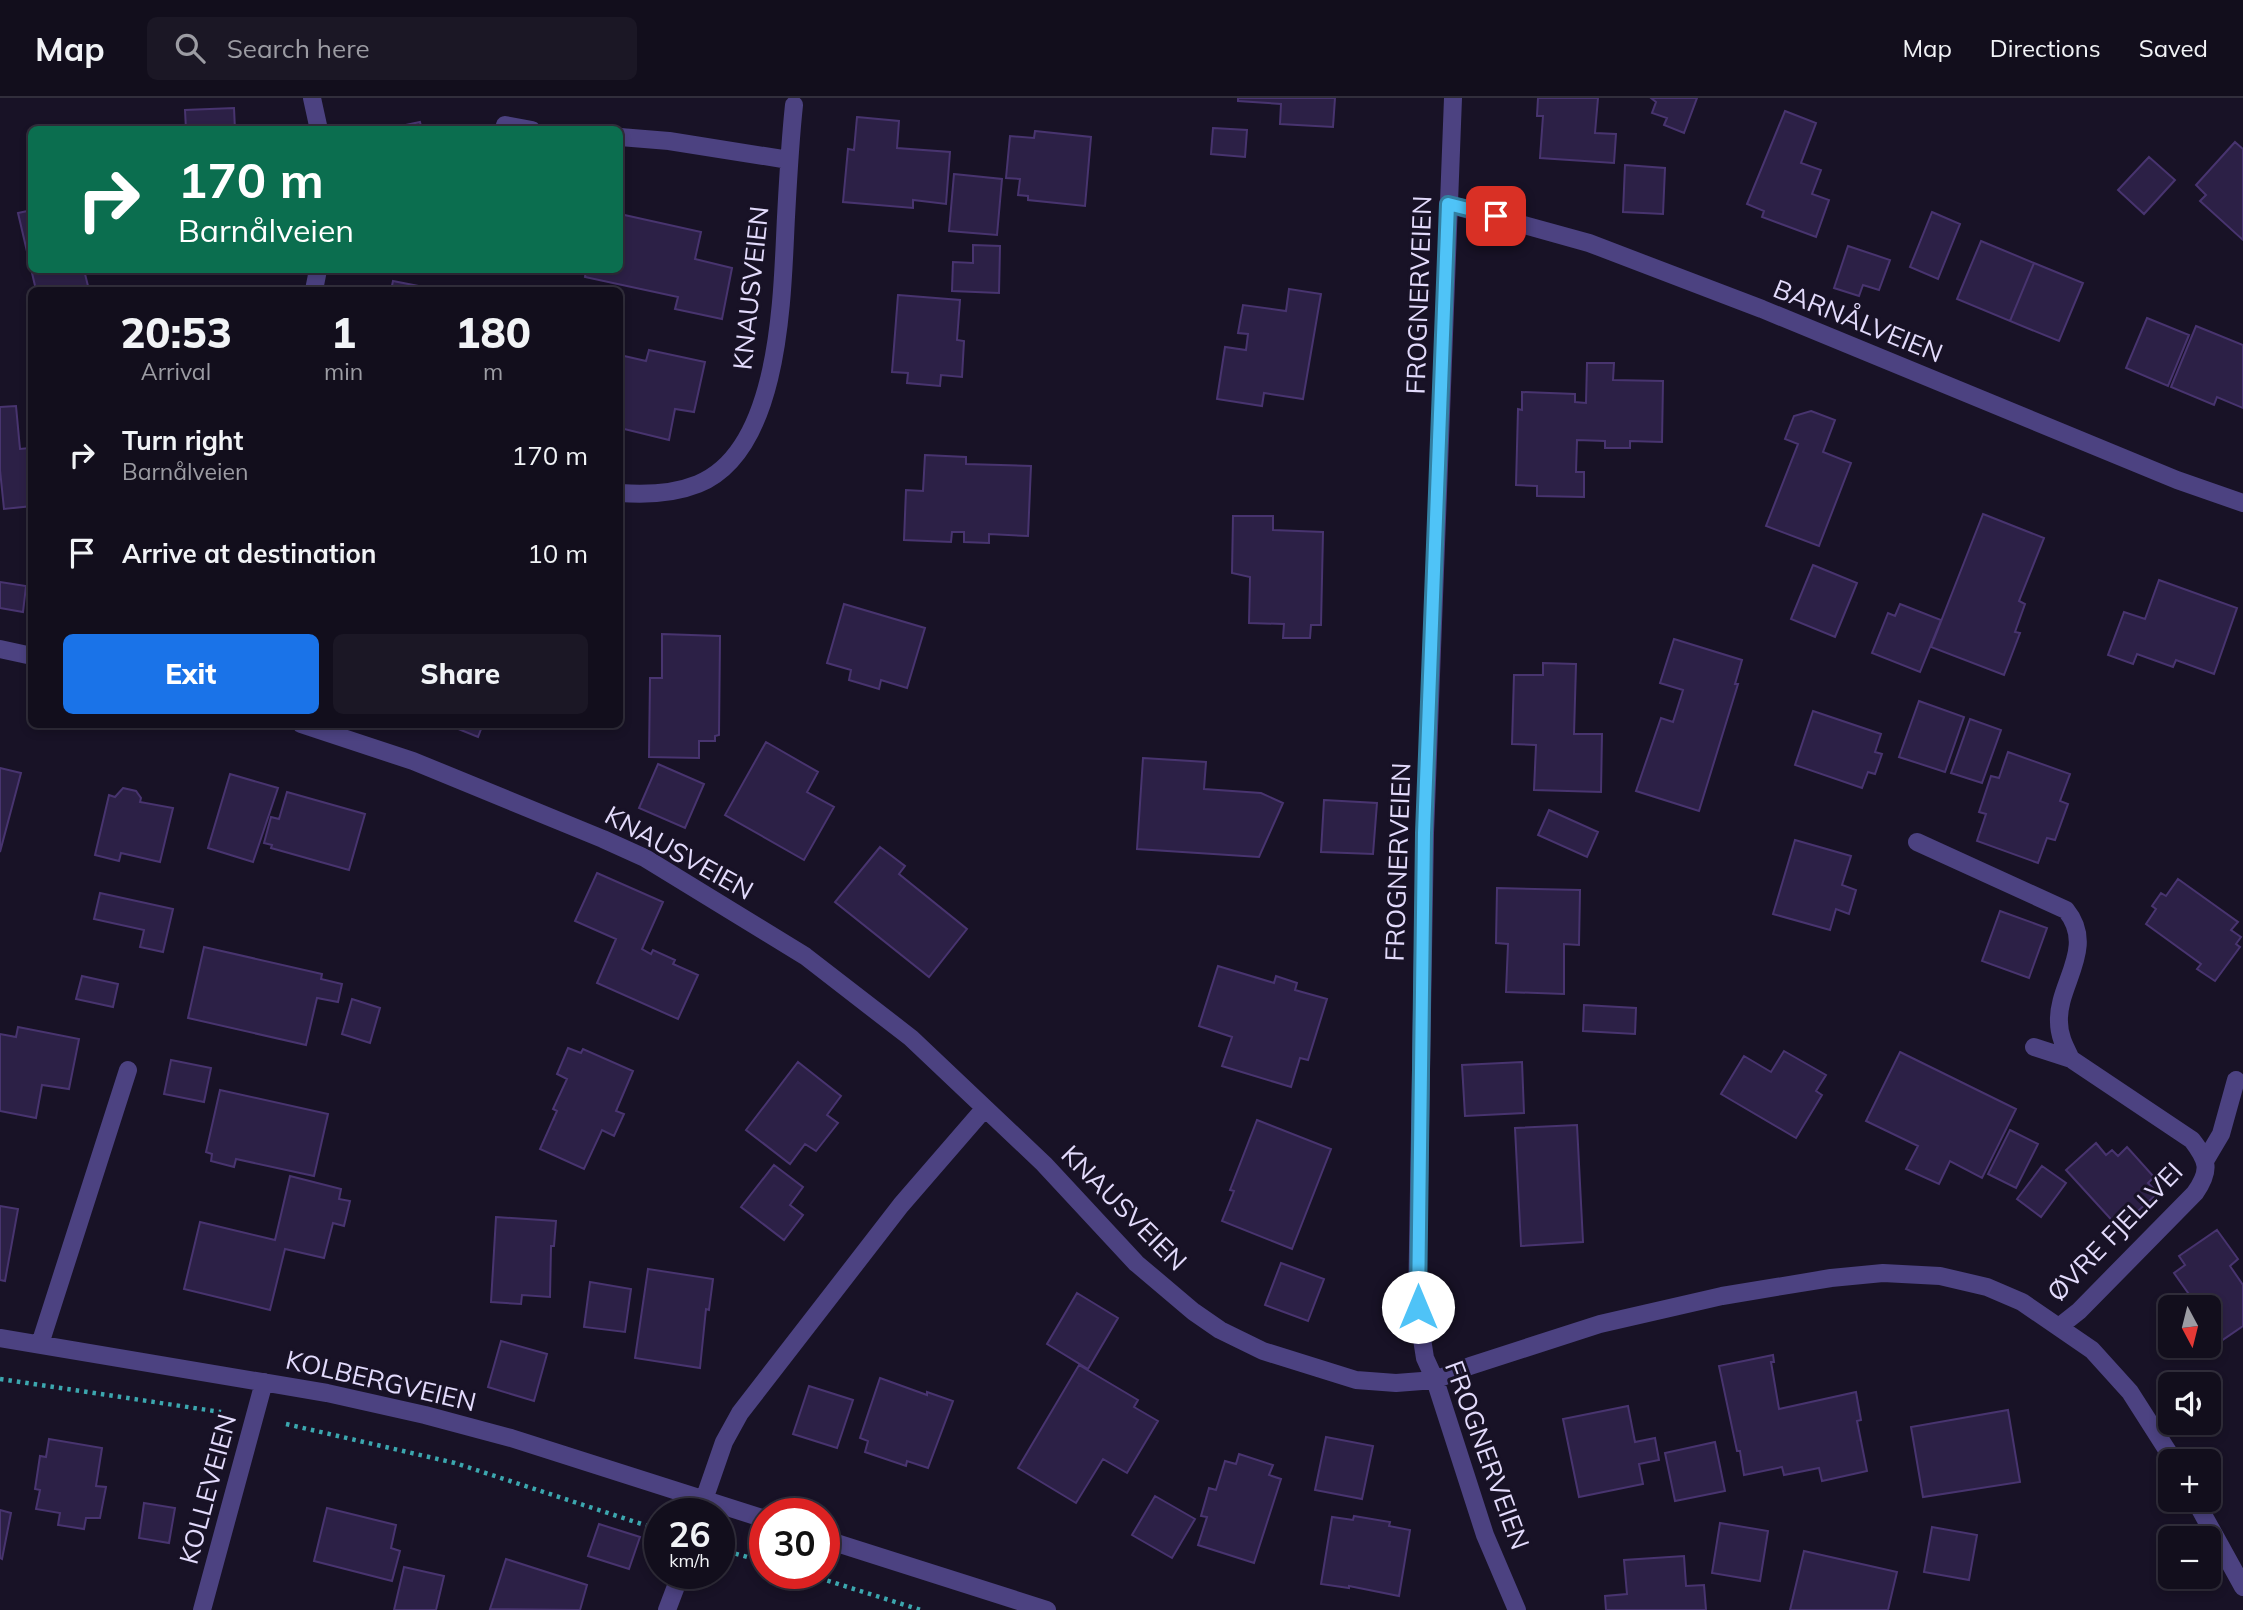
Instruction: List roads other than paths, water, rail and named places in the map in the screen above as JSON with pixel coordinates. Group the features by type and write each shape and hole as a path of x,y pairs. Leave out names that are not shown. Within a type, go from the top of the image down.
{"street":[{"path":"312,98 318,126"},
{"name":"FROGNERVEIEN","path":"1453,98 1424,833 1417,1200 1418,1307 1424,1358 1435,1380 1485,1535 1517,1610"},
{"name":"KNAUSVEIEN","path":"623,494 653,495 699,484 718,472 736,454 758,418 766,394 779,331 793,105"},
{"path":"505,125 510,126"},
{"path":"623,137 669,141 789,160"},
{"name":"BARNÅLVEIEN","path":"1448,204 1589,243 1762,309 2165,475 2243,503"},
{"path":"0,649 28,655"},
{"name":"KNAUSVEIEN","path":"313,728 413,761 645,858 805,956 911,1038 1044,1164 1136,1264 1220,1330 1303,1365 1356,1380 1396,1383 1435,1380"},
{"path":"1917,842 2066,910 2074,920 2078,950 2058,1019 2061,1038 2071,1059"},
{"name":"ØVRE FJELLVEI","path":"2034,1048 2071,1059 2192,1140 2205,1161 2204,1180 2195,1193 2079,1311 2060,1326"},
{"path":"40,1344 128,1070"},
{"path":"2205,1161 2221,1134 2236,1080"},
{"path":"704,1498 724,1442 740,1413 892,1216 985,1108"},
{"name":"ØVRE FJELLVEI","path":"1435,1380 1600,1324 1722,1296 1831,1278 1883,1273 1940,1276 1987,1287 2022,1302 2092,1350 2130,1392 2166,1449"},
{"name":"KOLBERGVEIEN","path":"0,1338 327,1393 425,1415 511,1438 676,1498"},
{"name":"KOLLEVEIEN","path":"202,1610 264,1382"},
{"path":"2201,1512 2243,1587"},
{"path":"840,1544 1047,1610"},
{"path":"667,1610 675,1589"}]}
